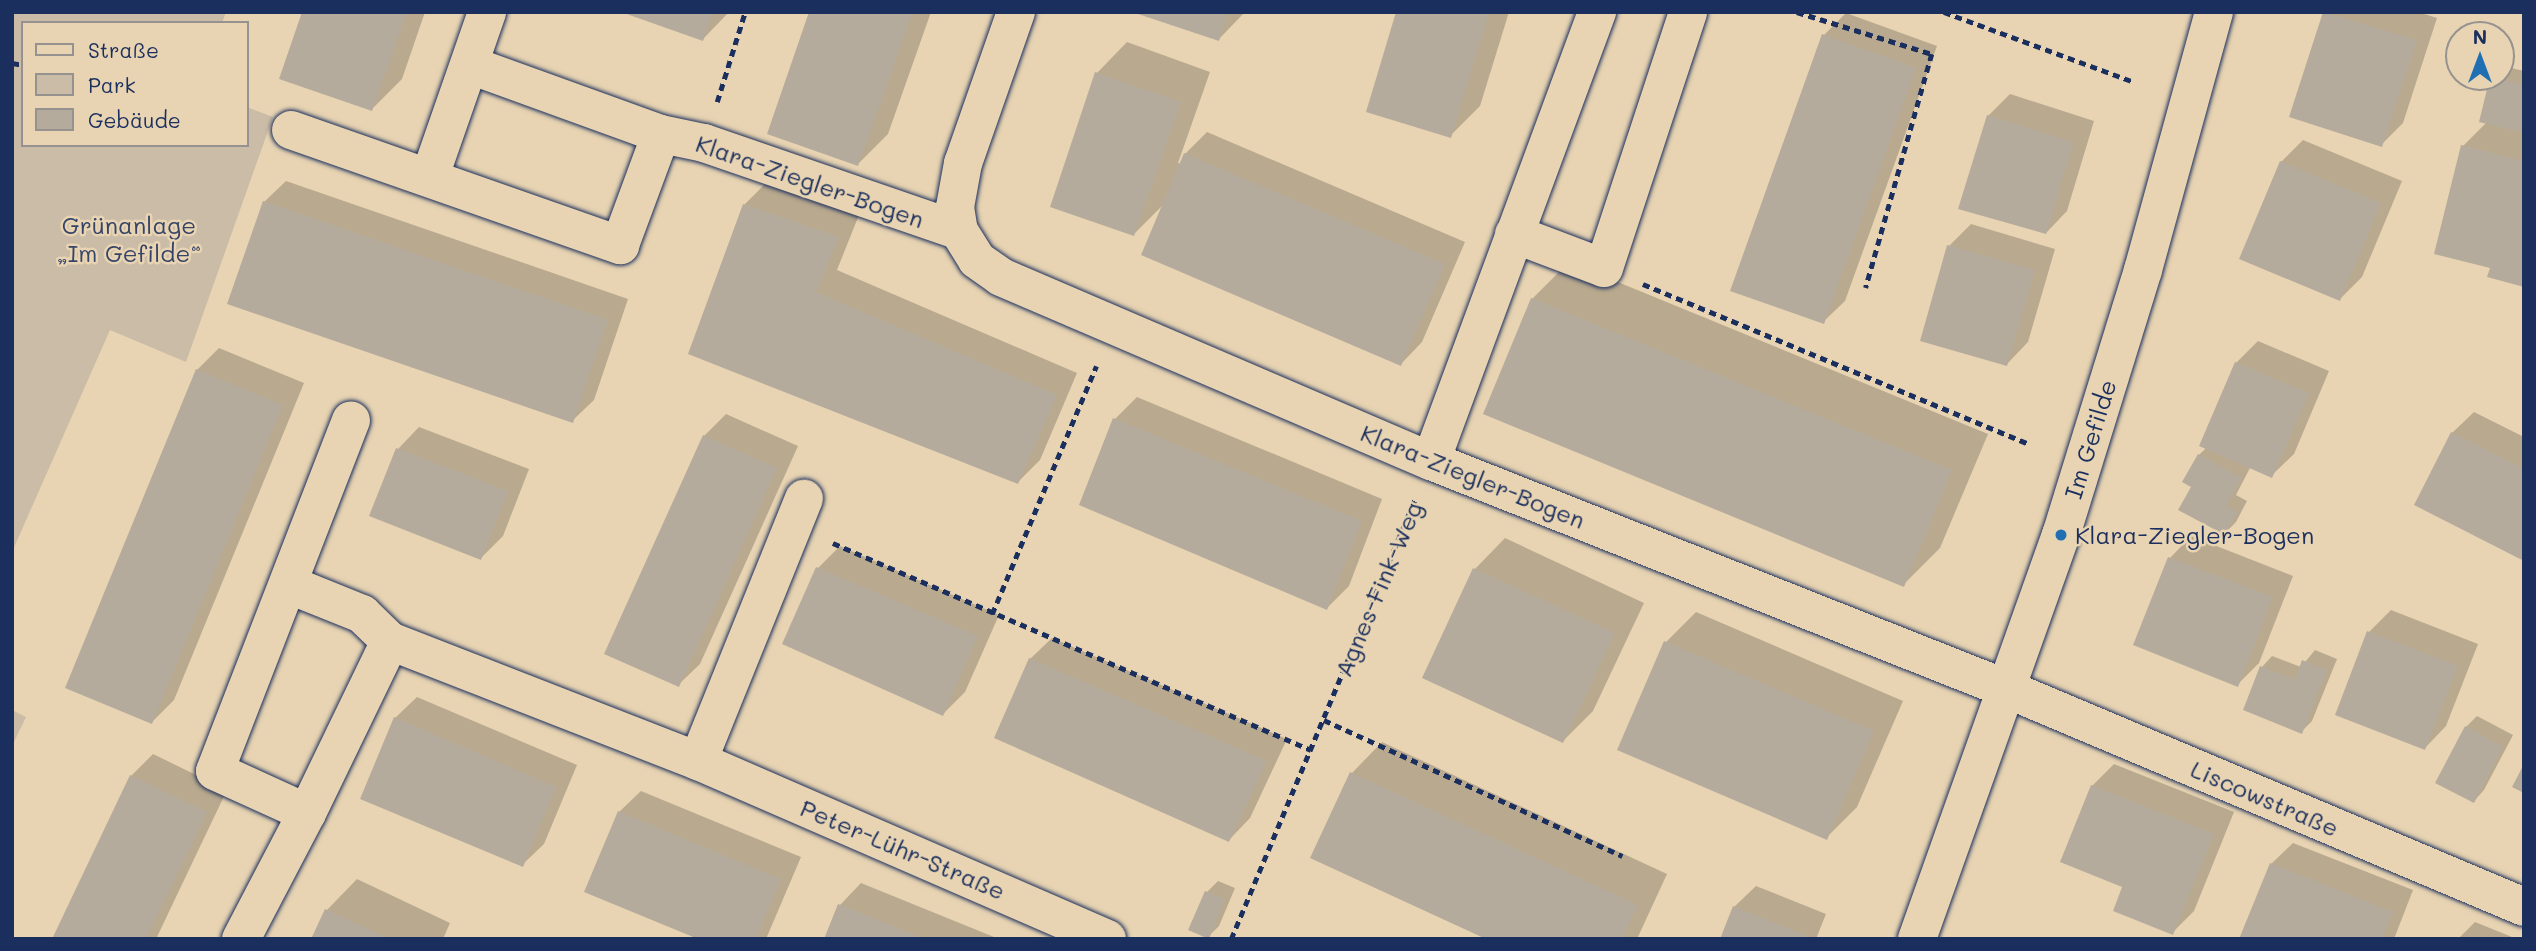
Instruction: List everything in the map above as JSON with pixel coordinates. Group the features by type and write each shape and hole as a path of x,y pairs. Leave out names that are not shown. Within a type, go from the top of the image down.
{"street":[{"path":"430,176 487,12"},
{"name":"Klara-Ziegler-Bogen","path":"1016,12 963,163 956,207 959,231 977,260 1001,277 1431,461 2007,689"},
{"path":"1431,461 1597,12"},
{"path":"1514,234 1604,268 1688,12"},
{"name":"Im Gefilde","path":"1917,939 2061,535 2135,296 2204,58 2214,12"},
{"name":"Klara-Ziegler-Bogen","path":"470,65 661,134 704,143 959,231"},
{"path":"292,130 430,176 620,245 661,134"},
{"path":"307,813 215,771 290,584 351,420"},
{"path":"698,761 799,512"},
{"path":"241,939 307,813 390,641 362,614 290,584"},
{"name":"Peter-Lühr-Straße","path":"390,641 698,761 1067,930 1107,939"},
{"name":"Liscowstraße","path":"2007,689 2524,907"}],"path":[{"path":"704,143 745,12"},
{"path":"1797,12 1931,54 1866,288"},
{"path":"1944,12 2133,82"},
{"path":"1604,268 2030,444"},
{"path":"992,614 1115,324"},
{"name":"Agnes-Fink-Weg","path":"1231,939 1431,461"},
{"path":"799,512 992,614 1311,750"},
{"path":"1324,720 1622,856"}],"green space":[{"name":"Grünanlage „Im Gefilde“","path":"12,12 226,12 223,21 21,21 21,147 248,147 248,107 273,117 186,362 110,330 12,552"},
{"path":"12,710 26,717 12,746"}],"building":[{"path":"302,12 407,12 372,111 279,79"},
{"path":"621,12 713,12 703,41"},
{"path":"809,12 913,12 858,166 767,134"},
{"path":"1132,12 1228,12 1219,41"},
{"path":"1396,12 1489,12 1451,138 1366,112"},
{"path":"2323,12 2417,40 2382,147 2289,117"},
{"path":"1822,34 1916,68 1824,324 1730,291"},
{"path":"1095,72 1181,102 1134,236 1050,207"},
{"path":"2515,83 2524,85 2524,133 2479,122 2487,91 2515,91"},
{"path":"1987,115 2074,142 2046,234 1958,209"},
{"path":"2461,145 2523,161 2524,287 2487,277 2490,268 2434,254"},
{"path":"1184,153 1445,264 1401,366 1141,255"},
{"path":"2280,161 2381,203 2340,301 2239,259"},
{"path":"263,201 608,320 573,423 227,304"},
{"path":"743,204 839,237 816,292 1057,395 1018,484 688,354"},
{"path":"1947,245 2035,270 2007,366 1920,341"},
{"path":"1531,298 1952,470 1904,587 1483,414"},
{"path":"2235,362 2309,393 2272,478 2199,446"},
{"path":"196,369 283,405 152,724 65,688"},
{"path":"1113,418 1362,521 1327,610 1079,505"},
{"path":"2451,432 2524,469 2524,561 2414,505"},
{"path":"703,435 777,468 679,687 604,654"},
{"path":"396,448 508,491 481,560 369,516"},
{"path":"2198,454 2242,478 2226,506 2238,512 2225,535 2178,510 2191,487 2182,482"},
{"path":"2168,557 2273,597 2238,687 2133,645"},
{"path":"816,567 978,636 943,716 782,644"},
{"path":"1473,568 1615,633 1563,743 1422,678"},
{"path":"2367,631 2458,666 2425,750 2335,715"},
{"path":"1664,641 1874,731 1827,840 1617,750"},
{"path":"1029,658 1267,761 1229,842 994,738"},
{"path":"2302,660 2327,670 2302,734 2243,710 2260,666 2295,679"},
{"path":"394,717 556,787 523,867 360,799"},
{"path":"2465,726 2503,747 2474,803 2435,783"},
{"path":"2524,764 2524,793 2512,787"},
{"path":"1350,772 1638,905 1622,939 1486,939 1310,858"},
{"path":"130,775 207,812 198,831 146,939 52,939"},
{"path":"2091,785 2214,834 2173,935 2113,911 2122,887 2060,862"},
{"path":"618,811 781,879 756,939 698,939 584,892"},
{"path":"2270,863 2393,912 2382,939 2239,939"},
{"path":"1205,891 1225,899 1209,939 1188,930"},
{"path":"838,904 883,922 925,939 824,939"},
{"path":"1733,906 1805,935 1804,939 1720,939"},
{"path":"325,909 373,931 389,939 311,939"}],"place":[{"name":"Klara-Ziegler-Bogen","path":"2061,535"}]}
